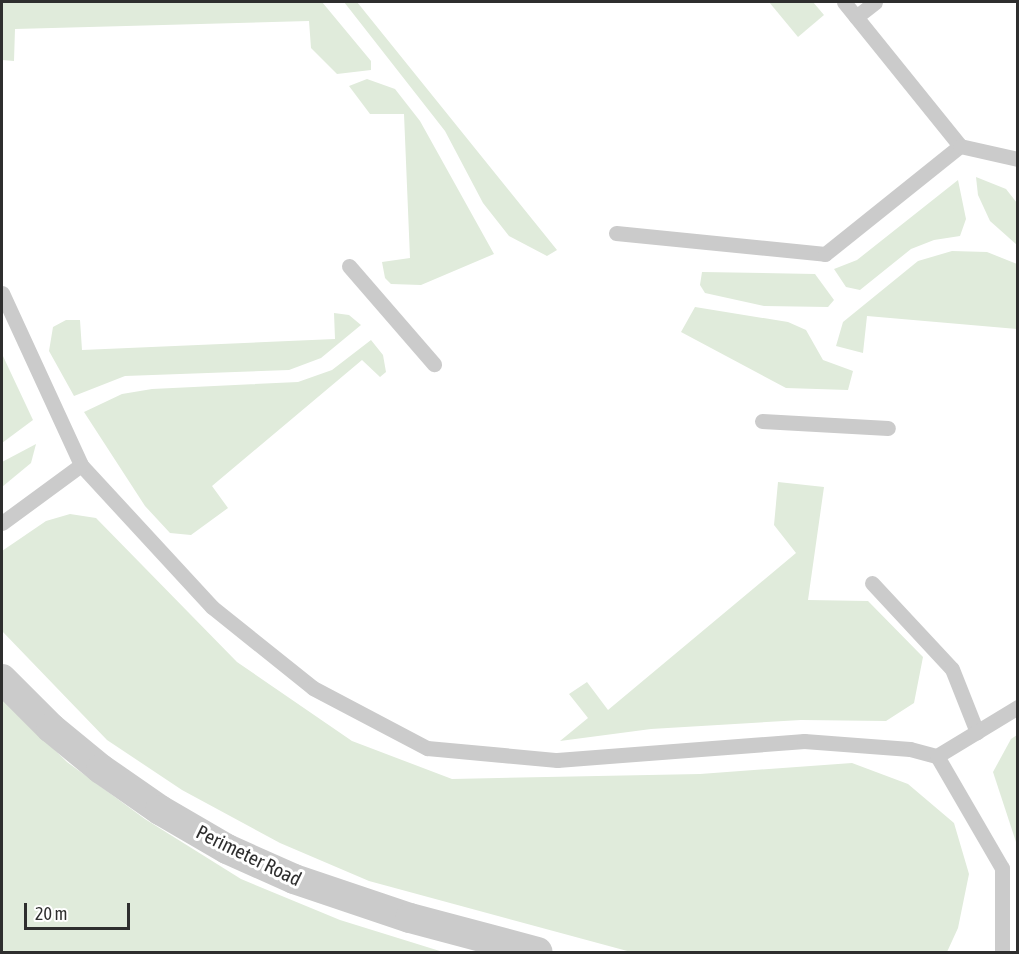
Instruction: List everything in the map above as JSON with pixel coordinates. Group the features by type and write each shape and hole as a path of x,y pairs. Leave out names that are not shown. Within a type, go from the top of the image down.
{"street":[{"name":"Perimeter Road","path":"2,679 51,728 101,769 160,810 227,849 294,879 491,946 538,952"}],"lane":[{"path":"844,2 960,146 1017,159"},
{"path":"856,17 876,2"},
{"path":"616,233 825,254 960,146"},
{"path":"349,266 434,364"},
{"path":"2,293 81,465 212,608 313,688 427,748 557,760 804,741 910,749 937,756 1002,868 1002,952"},
{"path":"762,421 888,428"},
{"path":"2,523 81,465"},
{"path":"872,583 952,669 977,732"},
{"path":"937,756 1017,707"}],"green space":[{"path":"2,2 322,2 371,61 371,70 337,74 311,48 309,21 15,29 14,61 2,60"},
{"path":"344,2 357,2 557,250 547,256 509,236 483,203 445,131"},
{"path":"769,2 813,2 824,15 798,37"},
{"path":"367,79 395,89 420,121 494,254 421,285 391,284 385,278 382,262 410,258 404,114 370,114 349,86"},
{"path":"976,177 1006,189 1017,203 1017,245 990,221 978,195"},
{"path":"958,180 966,219 960,236 934,240 911,249 860,290 846,287 834,269 857,260"},
{"path":"952,251 987,252 1017,264 1017,329 867,316 863,353 836,346 843,322 918,261"},
{"path":"702,272 815,274 834,300 828,307 764,306 705,293 700,285"},
{"path":"695,307 788,322 806,330 823,360 853,371 848,390 786,388 681,332"},
{"path":"334,313 349,315 361,325 321,358 289,370 125,376 74,396 49,351 53,327 66,320 80,320 82,350 335,339"},
{"path":"371,340 383,355 386,372 380,377 362,360 212,486 228,508 191,535 170,533 145,506 84,412 122,394 152,389 298,382 332,370"},
{"path":"2,354 33,420 2,443"},
{"path":"36,444 31,463 2,487 2,462"},
{"path":"778,482 824,487 808,600 868,601 923,657 914,703 886,721 801,720 651,729 560,741 588,718 569,694 587,682 608,710 796,553 774,525"},
{"path":"70,514 96,518 237,662 352,741 452,779 700,774 852,763 908,784 954,823 969,874 958,928 947,952 631,952 369,881 280,843 182,790 107,740 2,631 2,551 46,521"},
{"path":"2,698 67,762 145,819 241,879 340,920 443,952 2,952"},
{"path":"1017,735 1017,845 993,772 1011,739"}]}
